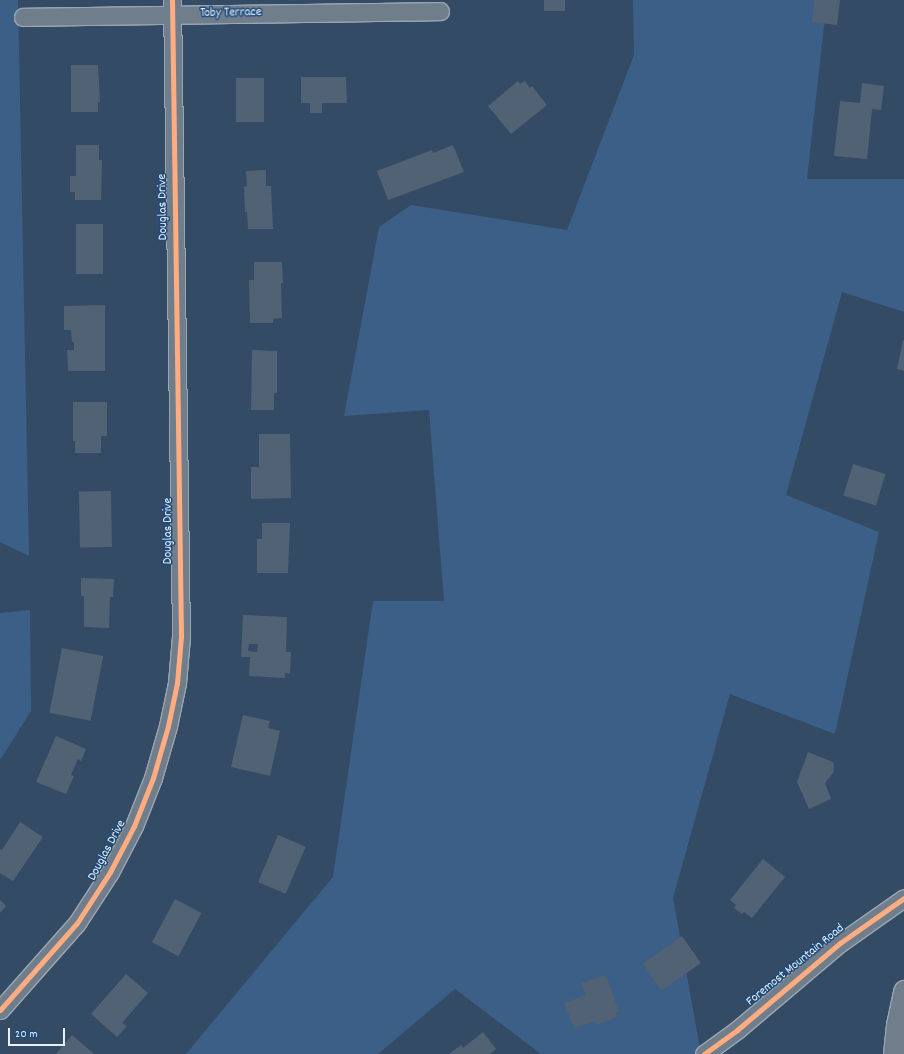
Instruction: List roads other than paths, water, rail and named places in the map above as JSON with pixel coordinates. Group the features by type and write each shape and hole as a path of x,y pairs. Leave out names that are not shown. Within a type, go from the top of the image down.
{"street":[{"name":"Toby Terrace","path":"23,17 172,7 440,11"},
{"name":"Douglas Drive","path":"0,1010 77,923 110,872 134,826 153,778 168,726 177,683 181,636 179,386 172,7"},
{"name":"Foremost Mountain Road","path":"704,1054 737,1030 840,942 904,898"},
{"path":"894,1054 897,1025 904,991"}]}
